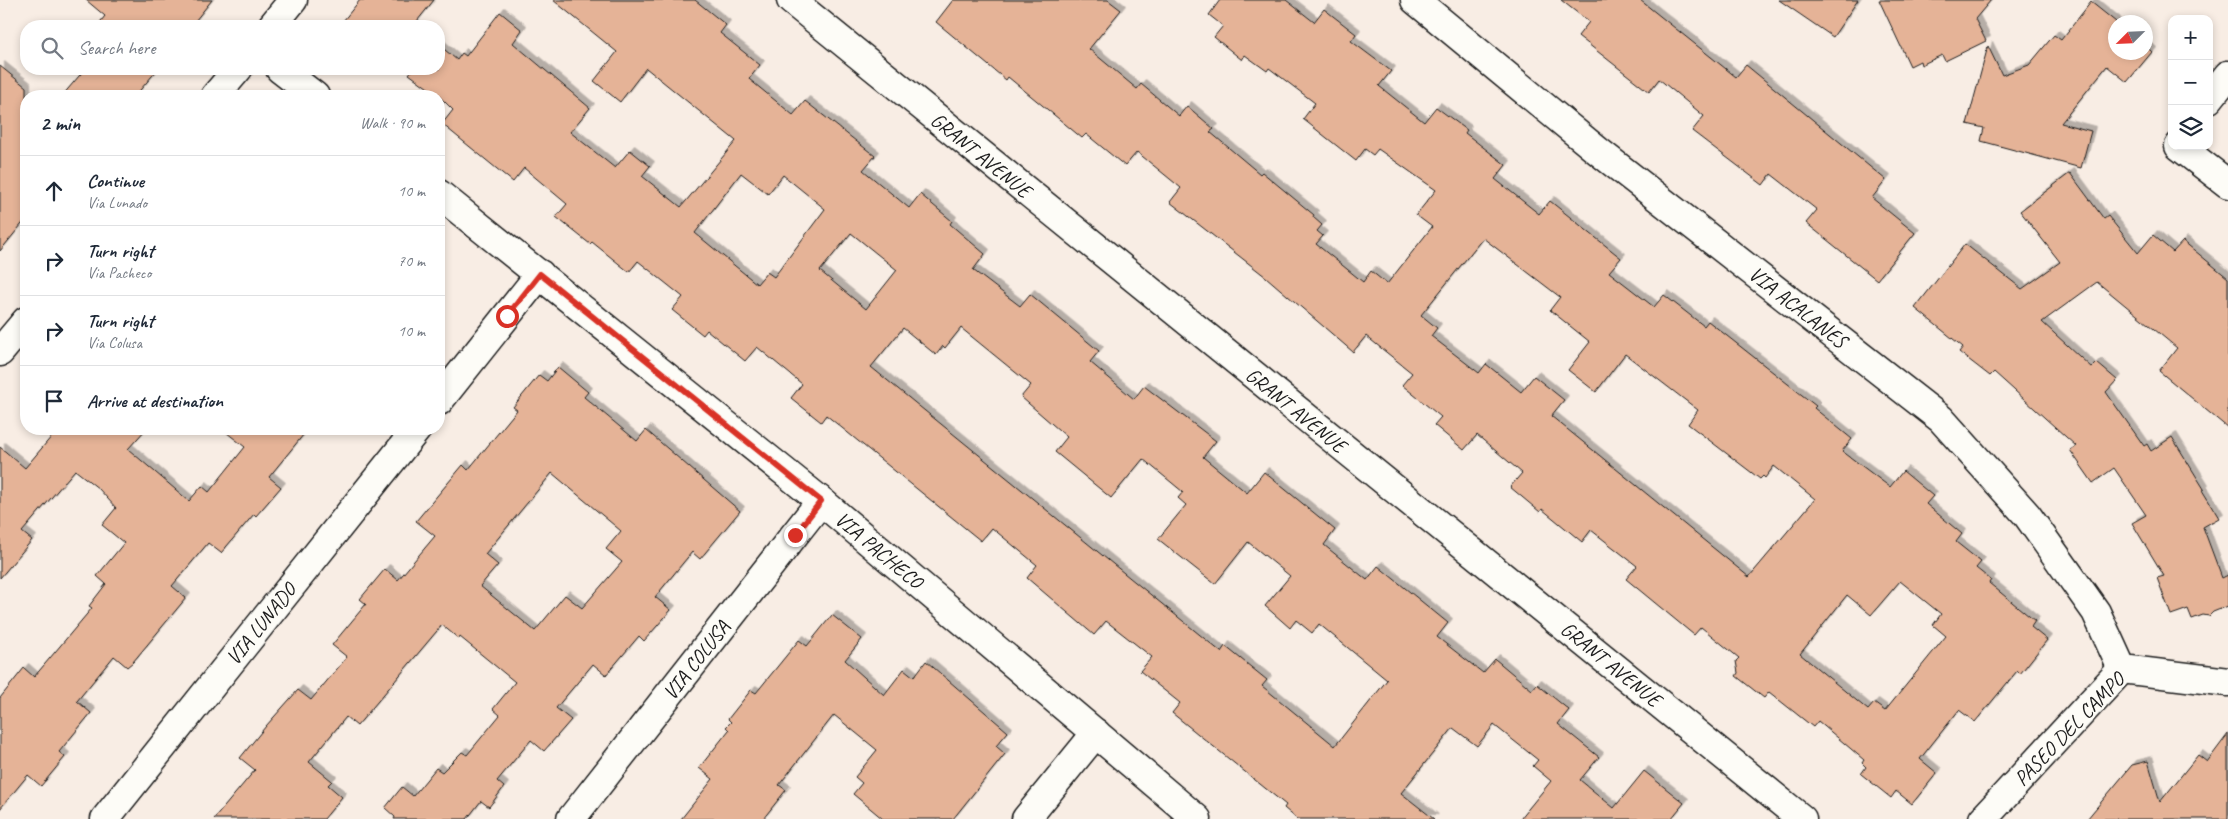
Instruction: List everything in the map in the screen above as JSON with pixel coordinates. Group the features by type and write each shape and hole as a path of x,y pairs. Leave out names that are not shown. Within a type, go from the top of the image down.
{"street":[{"path":"277,20 294,0"},
{"name":"GRANT AVENUE","path":"791,0 1802,819"},
{"name":"VIA ACALANES","path":"1415,0 1598,151 1941,419 2027,516 2096,612 2122,669"},
{"path":"220,90 233,75"},
{"path":"288,75 307,90"},
{"path":"2213,94 2228,76"},
{"path":"2184,150 2228,184"},
{"name":"VIA PACHECO","path":"445,199 821,501 1197,819"},
{"path":"445,393 540,274"},
{"path":"0,352 20,328"},
{"name":"VIA LUNADO","path":"105,819 412,435"},
{"name":"VIA COLUSA","path":"571,819 821,501"},
{"name":"PASEO DEL CAMPO","path":"1983,819 2122,669 2228,682"},
{"path":"1026,819 1096,733"}],"building":[{"path":"86,0 212,0 196,20 102,20 105,16"},
{"path":"360,0 434,0 418,20 344,20"},
{"path":"553,0 695,0 726,25 720,33 760,65 749,79 793,115 805,101 875,156 863,170 909,208 920,194 952,221 950,224 985,254 973,270 1020,306 1030,294 1099,351 1090,362 1134,399 1144,386 1216,441 1203,457 1247,493 1264,472 1335,530 1324,545 1367,580 1378,566 1448,623 1437,637 1483,673 1495,659 1532,690 1537,684 1569,710 1558,724 1599,757 1580,780 1614,808 1644,771 1684,803 1671,819 1520,819 1551,781 1533,766 1538,760 1494,725 1477,746 1453,728 1401,793 1434,819 1297,819 1284,808 1286,805 1172,713 1180,703 1140,671 1152,657 1106,621 1094,635 1027,578 1037,565 992,528 981,541 826,415 821,422 791,398 802,384 757,347 745,361 707,330 703,335 672,310 683,297 638,261 629,272 592,242 590,244 556,217 567,204 524,168 513,182 445,126 445,120 453,110 445,102 445,90 431,90 410,75 445,75 445,50 457,60 462,53 466,56 500,12 522,30 513,43 590,108 570,132 615,168 630,150 650,166 642,176 681,207 736,141 646,68 620,102 594,81 617,52","holes":["741,173 768,194 783,175 825,209 774,277 767,272 757,284 695,233","851,233 897,270 866,309 820,271","903,328 936,355 943,346 945,348 961,328 1031,385 1021,397 1067,437 1055,452 1111,498 1143,459 1183,492 1178,498 1186,505 1158,539 1215,584 1248,542 1290,576 1265,606 1290,628 1296,620 1312,633 1319,624 1387,680 1335,746 1262,686 1267,680 1225,646 1221,652 871,367"]},
{"path":"953,0 1108,0 1121,10 1089,49 1137,89 1141,84 1179,116 1187,106 1214,129 1210,132 1260,174 1262,172 1314,215 1313,217 1322,225 1317,231 1323,236 1316,244 1363,282 1371,271 1387,284 1432,227 1416,215 1436,190 1378,149 1373,155 1365,149 1356,161 1303,119 1315,103 1269,68 1267,71 1245,55 1242,60 1214,37 1223,26 1209,15 1220,0 1286,0 1314,22 1324,9 1356,34 1351,41 1391,71 1379,86 1424,122 1436,107 1467,130 1465,133 1506,165 1495,179 1539,214 1550,201 1621,258 1609,272 1654,307 1664,295 1704,326 1708,321 1816,406 1814,408 1852,439 1842,451 1890,487 1903,471 1933,496 1926,504 1962,534 1956,542 1981,562 1976,568 1991,580 1989,583 2035,621 2031,627 2047,640 2020,674 2017,671 1975,722 1959,710 1920,759 1937,773 1912,804 1896,791 1891,798 1861,774 1866,767 1862,763 1864,760 1818,721 1813,727 1769,692 1764,698 1736,676 1738,673 1736,661 1739,658 1701,627 1694,635 1626,579 1637,566 1591,530 1582,542 1542,509 1540,512 1510,487 1522,473 1477,435 1464,450 1434,425 1441,417 1402,385 1412,373 1366,336 1353,352 1266,277 1170,202 1181,188 1137,152 1125,166 1086,134 1082,138 1008,77 1006,80 936,22","holes":["1483,238 1560,297 1550,310 1590,342 1568,370 1596,392 1625,354 1698,410 1688,424 1760,479 1763,476 1765,478 1774,466 1815,499 1749,577 1551,416 1564,400 1534,376 1521,392 1486,364 1479,373 1431,336 1437,328 1421,315","1900,581 1941,614 1933,625 1946,636 1885,711 1874,703 1868,710 1800,654 1847,595 1871,615"]},
{"path":"1561,0 1640,0 1736,77 1746,65 1886,180 1872,198 1915,233 1877,280 1806,223 1817,210 1771,174 1763,185 1692,131 1704,116 1659,79 1649,92 1578,36 1589,22"},
{"path":"1779,0 1858,0 1833,37"},
{"path":"1879,0 1991,0 1975,19 1986,41 1945,61 1942,55 1921,65 1920,61 1910,66"},
{"path":"2091,2 2108,16 2108,60 2145,60 2127,82 2107,66 2061,123 2091,131 2081,168 1981,141 1984,128 1967,124 1988,46 2002,75 2029,65 2054,35 2061,40"},
{"path":"0,66 26,87 26,90 20,90 20,226 0,251"},
{"path":"80,75 153,75 140,90 67,90"},
{"path":"2070,173 2104,219 2108,216 2138,253 2153,235 2173,252 2183,241 2228,278 2228,428 2159,371 2177,348 2097,282 2042,322 2092,368 2097,363 2117,380 2106,392 2144,446 2147,444 2151,451 2172,437 2204,489 2202,490 2219,518 2203,527 2222,578 2228,575 2228,606 2213,612 2209,616 2203,615 2192,619 2188,609 2171,615 2157,578 2164,576 2132,523 2146,515 2114,468 2093,483 2070,450 2076,446 1994,372 1990,376 1959,352 1963,347 1915,308 1965,244 2022,289 2060,262 2020,211"},
{"path":"558,367 588,392 584,397 637,441 646,430 740,511 700,559 692,552 655,597 671,610 644,641 639,636 606,675 593,664 556,708 571,720 544,751 531,740 497,781 504,787 489,807 481,801 467,819 394,819 395,817 385,808 402,787 413,796 436,768 442,772 462,752 467,755 500,715 493,709 515,682 460,637 459,639 442,625 357,726 346,717 309,762 332,781 328,785 342,797 324,819 214,819 255,770 240,758 266,726 298,690 311,700 347,657 332,645 366,604 360,599 385,569 398,580 435,536 416,521 463,465 468,470 517,410 513,407 539,375 547,381","holes":["552,473 621,531 606,549 622,562 582,608 565,595 535,631 480,586 498,565 485,554"]},
{"path":"53,435 141,435 128,449 189,501 202,486 209,492 245,447 230,435 303,435 269,477 281,487 256,516 254,514 221,553 208,543 172,586 186,598 133,662 127,667 114,656 77,701 91,713 59,752 65,757 41,786 28,775 0,809 0,698 24,668 34,677 92,608 89,606 106,584 97,576 124,543 102,525 116,508 99,489 75,470 22,532 32,540 0,578 0,447 25,468"},
{"path":"832,615 862,639 845,660 884,695 904,669 914,677 926,661 1008,732 996,746 1005,754 953,819 883,819 853,794 862,783 855,777 877,750 834,715 779,785 786,790 763,819 681,819 713,779 699,768 729,730 726,727 731,722 728,719 751,690 756,693 799,640 807,646"},
{"path":"2228,734 2228,819 2087,819 2132,765 2148,761 2160,802 2198,755 2207,762"}],"route":[{"path":"507,316 540,274 821,501 795,535"}]}
